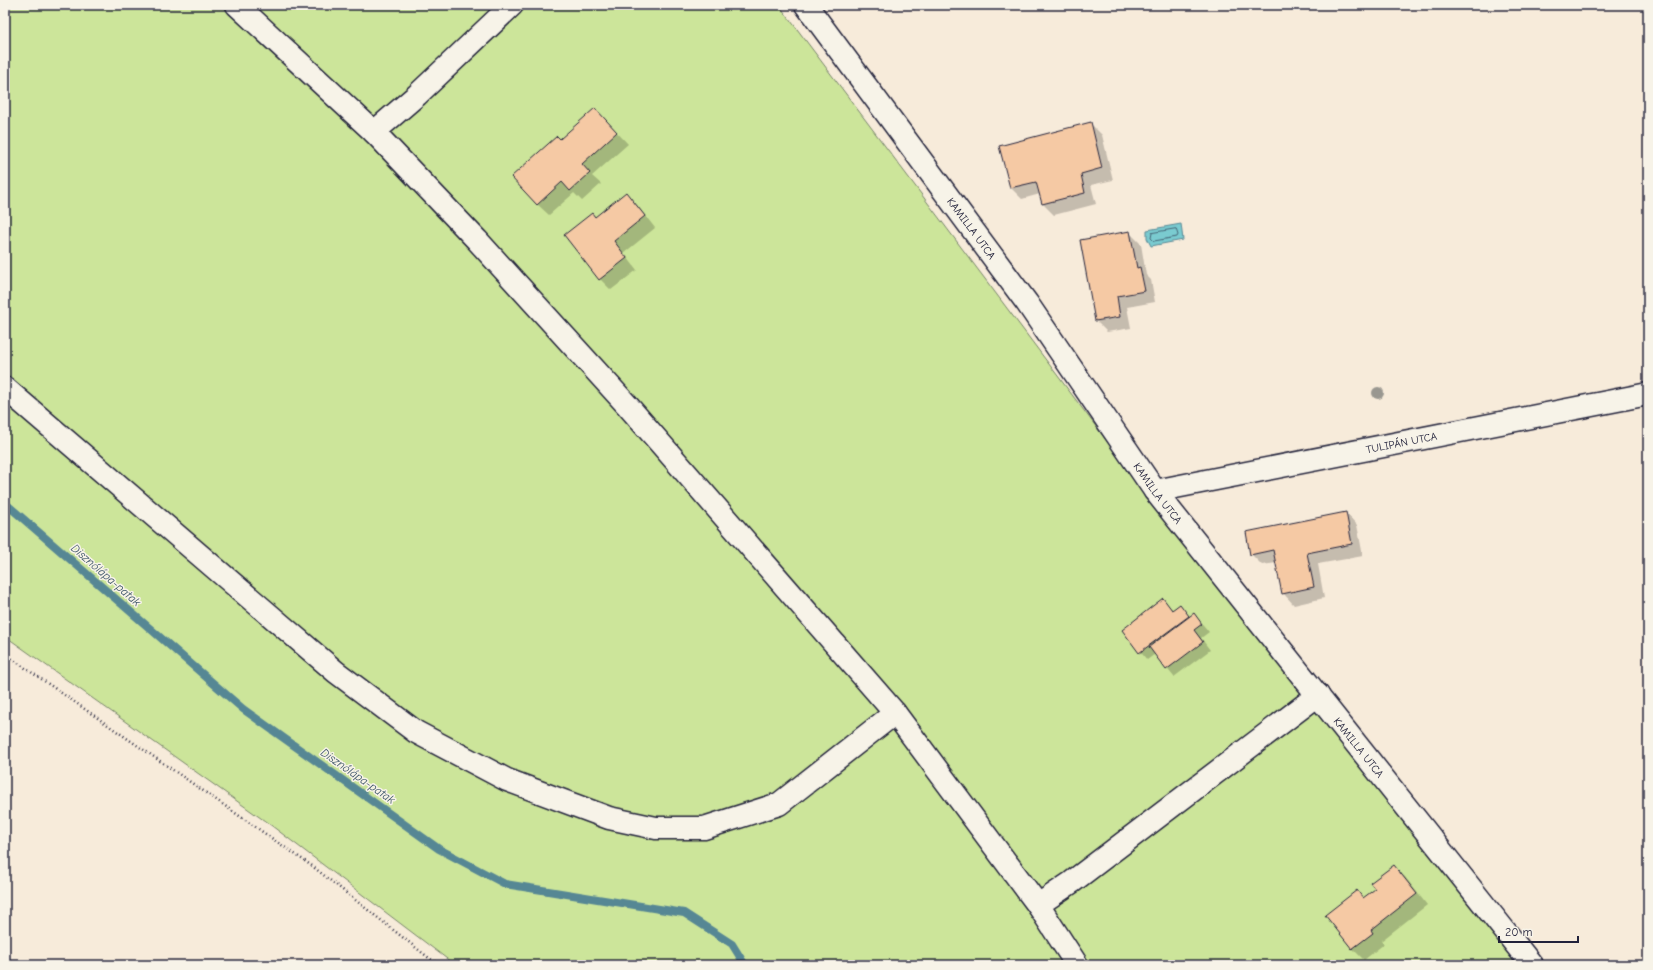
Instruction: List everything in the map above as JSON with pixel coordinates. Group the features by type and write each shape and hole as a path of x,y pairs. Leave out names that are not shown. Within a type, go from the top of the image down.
{"street":[{"path":"237,5 374,132 477,240 627,405 895,713 1038,905 1077,965"},
{"path":"374,132 417,95 512,5"},
{"name":"KAMILLA UTCA","path":"806,5 1027,303 1155,491 1532,965"},
{"path":"5,388 336,672 416,732 507,780 609,818 656,828 704,828 779,804 895,713"},
{"name":"TULIPÁN UTCA","path":"1155,491 1648,394"},
{"path":"1038,905 1072,882 1318,695"}],"path":[{"path":"5,654 312,866 440,965"}],"green space":[{"path":"5,5 779,5 1203,569 1519,965 455,965 272,826 5,636"}],"water":[{"path":"1181,224 1183,240 1151,246 1147,238 1147,230"}],"building":[{"path":"595,108 617,132 582,164 590,173 570,191 562,182 537,205 511,177 557,136 560,139"},
{"path":"1091,122 1102,168 1081,174 1085,193 1042,204 1036,182 1010,188 999,146"},
{"path":"626,192 645,216 614,241 627,258 599,280 564,235 592,213 595,217"},
{"path":"1130,231 1137,268 1140,267 1145,291 1117,296 1120,317 1095,321 1080,240"},
{"path":"1346,512 1352,544 1307,553 1314,587 1282,594 1273,550 1250,555 1246,532"},
{"path":"1163,598 1172,610 1180,604 1189,616 1139,653 1122,630"},
{"path":"1194,613 1202,624 1194,630 1203,642 1166,670 1149,647"},
{"path":"1394,865 1417,894 1371,930 1373,933 1352,949 1325,915 1357,890 1363,898 1375,889 1370,883"}],"waterway":[{"name":"Disznólápa-patak","path":"5,503 243,709 439,849 505,884 684,913 732,944 745,965"}]}
